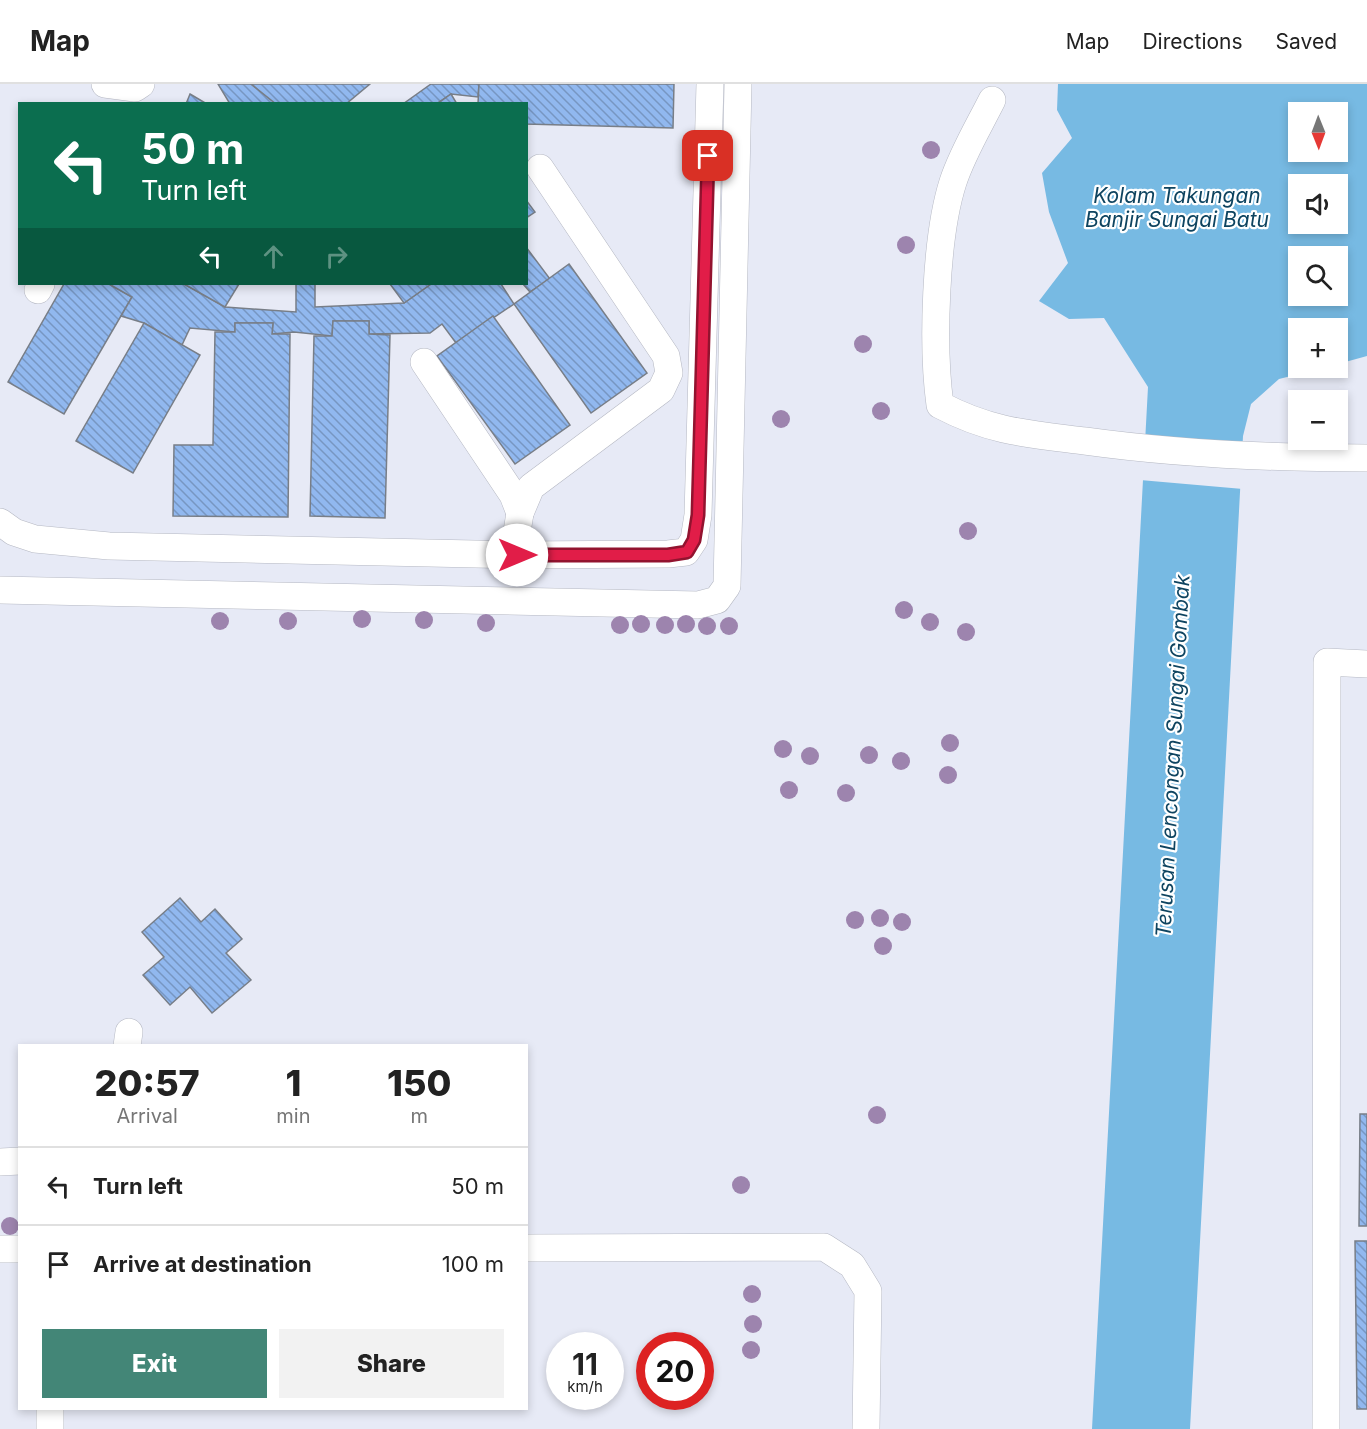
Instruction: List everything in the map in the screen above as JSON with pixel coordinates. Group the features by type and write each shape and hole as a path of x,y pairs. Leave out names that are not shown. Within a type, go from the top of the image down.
{"street":[{"path":"0,522 14,532 34,539 109,546 517,555 668,555 687,552 694,540 698,515 710,84"},
{"path":"0,590 686,605 698,605 717,600 727,586 738,84"},
{"path":"992,100 953,182 941,244 935,370 940,405 997,429 1124,447 1259,458 1367,458"},
{"path":"517,555 516,538 520,513 531,487 661,390 669,373 666,356 540,168"},
{"path":"424,362 513,495 520,513"},
{"path":"1326,1429 1327,662 1367,664"},
{"path":"0,1162 18,1161"},
{"path":"528,1248 824,1247 852,1265 868,1291 866,1429"},
{"path":"0,1249 18,1249"},
{"path":"50,1410 50,1429"}],"water":[{"path":"1058,84 1367,84 1367,356 1348,361 1348,318 1288,318 1288,377 1279,379 1251,404 1243,436 1190,1429 1092,1429 1148,387 1104,318 1069,319 1039,301 1068,263 1049,212 1042,173 1072,138 1057,110"}],"pier":[{"path":"1142,436 1246,444 1243,489 1140,480"}],"building":[{"path":"218,84 251,84 274,102 229,102"},
{"path":"251,84 370,84 348,102 274,102"},
{"path":"431,84 479,84 478,97 451,94 439,102 406,102"},
{"path":"479,84 674,84 673,128 528,124 528,102 478,102"},
{"path":"190,94 204,102 187,102"},
{"path":"451,94 456,102 440,102"},
{"path":"528,203 535,212 528,217"},
{"path":"528,250 550,279 530,292 524,285 528,285"},
{"path":"569,264 647,373 591,413 514,304"},
{"path":"63,285 111,285 132,297 64,414 8,382"},
{"path":"111,285 186,285 225,307 296,312 296,285 315,285 315,307 404,303 430,285 502,285 514,304 456,343 442,324 430,333 369,334 369,321 333,321 332,336 294,332 272,334 273,323 235,323 235,332 190,328 182,345 144,323 121,316 132,297"},
{"path":"186,285 238,285 225,307"},
{"path":"391,285 430,285 404,303"},
{"path":"493,316 570,425 515,464 437,356"},
{"path":"333,321 369,321 369,334 390,335 385,518 310,516 314,336 332,336"},
{"path":"144,323 200,355 133,473 76,441"},
{"path":"235,323 273,323 272,334 290,334 288,517 173,516 174,445 213,445 215,332 235,332"},
{"path":"180,898 201,922 215,909 242,939 226,953 251,980 212,1013 190,987 170,1005 143,975 164,957 142,932"},
{"path":"1360,1114 1367,1114 1367,1226 1359,1226"},
{"path":"1355,1241 1367,1241 1367,1409 1357,1409"}],"route":[{"path":"517,555 668,555 687,552 694,540 698,515 708,156"}],"water label":[{"name":"Kolam Takungan Banjir Sungai Batu","path":"1177,208"},
{"name":"Terusan Lencongan Sungai Gombak","path":"1173,756"}]}
